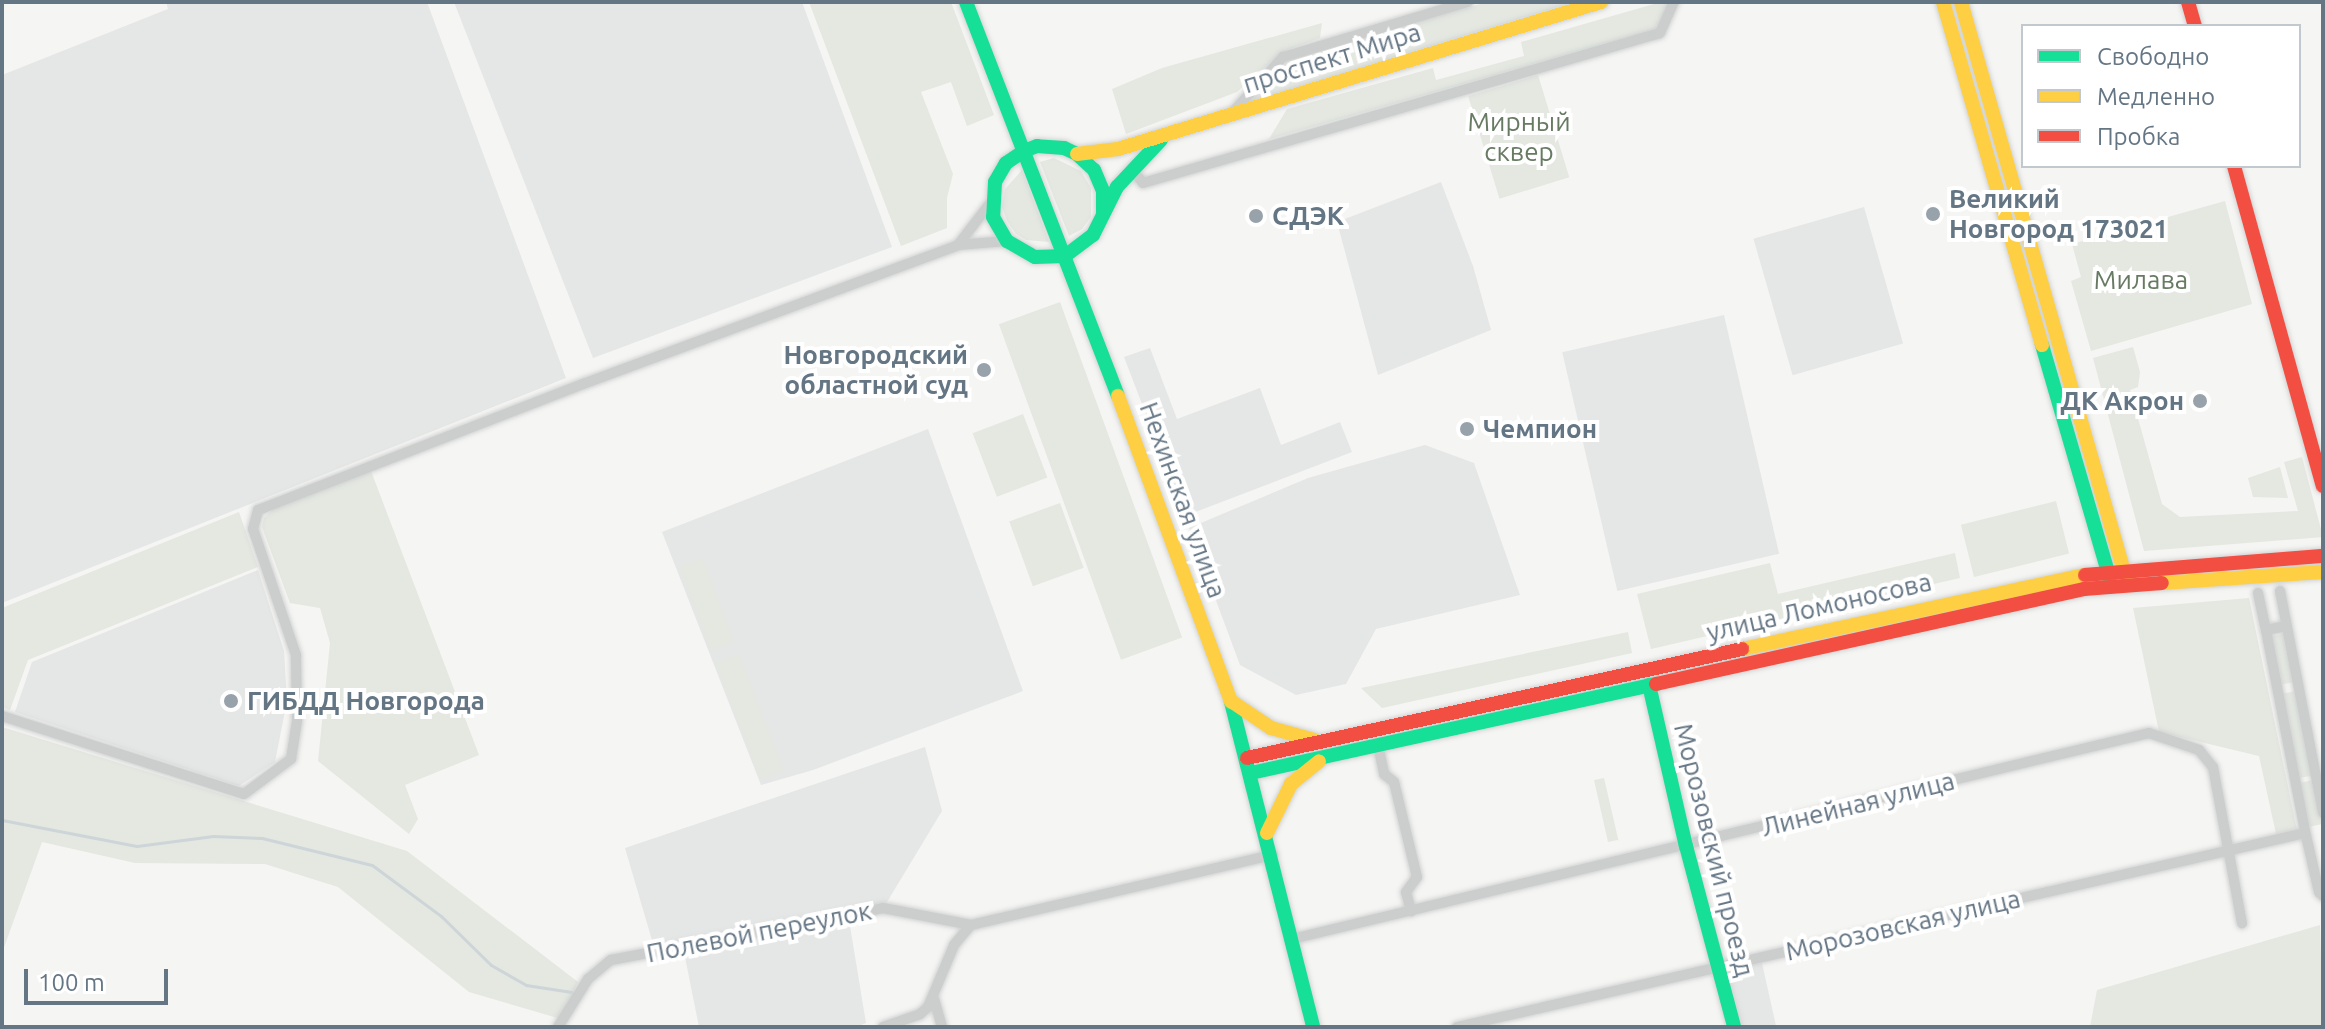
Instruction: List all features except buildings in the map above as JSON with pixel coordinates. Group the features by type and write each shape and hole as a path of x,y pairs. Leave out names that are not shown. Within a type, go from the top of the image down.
{"main road":[{"name":"Нехинская улица","path":"966,2 1065,256 1231,701 1273,855 1313,1027"},
{"name":"проспект Мира","path":"1024,151 1051,146 1077,154 1118,149 1601,2"},
{"path":"1943,2 2112,587"},
{"path":"2188,2 2194,24"},
{"path":"1948,19 1962,8 2129,586"},
{"name":"проспект Мира","path":"1065,256 1085,244 1131,169 1168,134"},
{"path":"1024,151 1000,172 991,202 993,217 1007,241 1035,257 1065,256"},
{"path":"1077,154 1099,180 1103,214"},
{"path":"2235,168 2323,486"},
{"name":"улица Ломоносова","path":"1249,766 1331,740 1649,685 2108,572 2323,556"},
{"name":"улица Ломоносова","path":"1249,766 1338,754 1491,712 1927,615 2084,589 2323,572"},
{"name":"Морозовский проезд","path":"1649,685 1686,846 1734,1027"},
{"name":"улица Ломоносова","path":"1231,701 1262,723 1288,735 1331,740"},
{"name":"улица Ломоносова","path":"1267,833 1282,799 1297,777 1314,764 1338,754"}],"street":[{"path":"1230,114 1283,57 1468,2"},
{"path":"1131,169 1143,183 1660,33 1674,2"},
{"path":"958,245 991,202"},
{"path":"2,716 244,794 291,759 297,721 296,655 253,529 258,510 595,379 958,245 1007,241"},
{"path":"2280,591 2323,813"},
{"path":"2258,593 2305,831 2319,892 2323,896"},
{"path":"2266,630 2287,626"},
{"name":"Линейная улица","path":"1292,939 2149,733 2199,750 2213,767 2242,923"},
{"path":"1378,745 1384,774 1394,782 1417,877 1406,892 1411,911"},
{"name":"Морозовская улица","path":"1457,1027 2301,834"},
{"name":"Полевой переулок","path":"558,1027 588,979 611,960 883,908 971,925 1273,855"},
{"path":"883,1027 920,1014 934,999 949,955 971,925"},
{"path":"934,999 942,1027"}],"shaded area":[{"path":"166,2 427,2 566,378 2,603 2,75 168,9"},
{"path":"454,2 802,2 892,247 593,358"},
{"path":"1441,182 1473,266 1491,330 1378,375 1337,222"},
{"path":"1864,207 1903,343 1793,375 1753,239"},
{"path":"1724,315 1779,554 1617,591 1562,352"},
{"path":"1150,348 1177,419 1260,388 1281,445 1340,422 1352,452 1185,516 1124,357"},
{"path":"928,429 1023,691 813,770 761,785 662,532"},
{"path":"1425,445 1474,463 1520,595 1376,629 1346,684 1296,695 1240,665 1189,528 1308,478"},
{"path":"258,570 284,651 287,701 275,762 239,786 15,712 32,662"},
{"path":"925,747 942,811 887,902 654,947 625,848"},
{"path":"849,920 866,1023 856,1027 699,1027 684,952"},
{"path":"1762,963 1776,1026 1739,1027 1725,971"}],"green space":[{"path":"809,2 951,2 994,115 967,126 951,82 921,92 953,174 947,198 947,228 901,246"},
{"path":"1487,2 1574,2 1251,101 1289,59"},
{"path":"1669,2 1656,29 1269,139 1287,109 1433,68 1436,80 1524,56 1521,42"},
{"path":"1322,23 1320,38 1282,52 1237,92 1126,134 1112,89 1162,68"},
{"name":"Мирный сквер","path":"1538,75 1569,177 1499,199 1468,96"},
{"path":"1054,158 1081,171 1091,188 1091,217 1082,229 1069,236 1040,162"},
{"path":"1022,170 1049,242 1026,240 1016,234 1007,221 1002,207 1005,189"},
{"name":"Милава","path":"2225,201 2252,304 2091,351 2071,281 2081,277 2072,244"},
{"path":"1060,302 1182,637 1121,660 999,324"},
{"path":"2133,347 2140,372 2138,387 2130,390 2162,504 2180,517 2298,511 2284,462 2302,457 2323,537 2144,551 2093,358"},
{"path":"1023,414 1047,477 997,497 973,433"},
{"path":"2280,467 2288,498 2253,497 2248,478"},
{"path":"371,471 479,755 405,785 418,819 409,834 318,761 330,643 320,608 290,603 262,527 264,518 272,510"},
{"path":"2056,501 2069,553 1974,577 1961,525"},
{"path":"1060,503 1084,568 1033,586 1009,521"},
{"path":"239,512 258,567 28,660 10,710 2,707 2,608"},
{"path":"1955,553 1960,578 1651,649 1637,594 1770,563 1778,594"},
{"path":"703,558 733,642 710,650 680,567"},
{"path":"2249,598 2297,830 2276,834 2259,756 2159,732 2133,608"},
{"path":"1628,632 1632,653 1382,708 1361,688"},
{"path":"2284,634 2294,682 2281,685 2271,637"},
{"path":"739,654 783,770 760,779 716,663"},
{"path":"2296,691 2312,775 2300,778 2283,693"},
{"path":"2,727 407,851 578,982 561,1019 469,992 338,887 265,864 135,863 42,842 2,953"},
{"path":"1604,778 1619,843 1618,840 1608,842 1594,780"},
{"path":"2313,780 2322,824 2310,827 2300,783"},
{"path":"2320,925 2323,1027 2090,1027 2097,990"}],"waterway":[{"path":"2,820 137,846 213,836 262,838 372,865 441,916 491,965 526,985 571,992"}],"traffic: fast":[{"path":"966,2 1118,396"},
{"path":"1103,214 1103,191 1094,170 1077,154 1064,148 1037,146 1024,151 1006,163 995,182 993,217 1007,241 1035,257 1065,256 1093,235 1117,187 1161,140"},
{"path":"2042,345 2110,579"},
{"path":"1251,773 1656,684"},
{"path":"1649,685 1686,846 1734,1027"},
{"path":"1231,702 1313,1027"}],"traffic: slow":[{"path":"1077,154 1118,149 1601,2"},
{"path":"1943,2 2042,345"},
{"path":"1961,2 2126,578"},
{"path":"1118,396 1231,702"},
{"path":"2162,583 2323,572"},
{"path":"1742,649 2085,575"},
{"path":"1231,701 1271,728 1314,740"},
{"path":"1267,833 1291,784 1319,761"}],"traffic: jam":[{"path":"2188,2 2194,24"},
{"path":"2235,168 2323,486"},
{"path":"2085,575 2323,556"},
{"path":"1656,684 2084,589 2162,583"},
{"path":"1247,758 1742,649"}],"place":[{"name":"Великий Новгород 173021","path":"1933,214"},
{"name":"СДЭК","path":"1256,216"},
{"name":"Новгородский областной суд","path":"984,370"},
{"name":"ДК Акрон","path":"2200,401"},
{"name":"Чемпион","path":"1467,429"},
{"name":"ГИБДД Новгорода","path":"231,701"}]}
